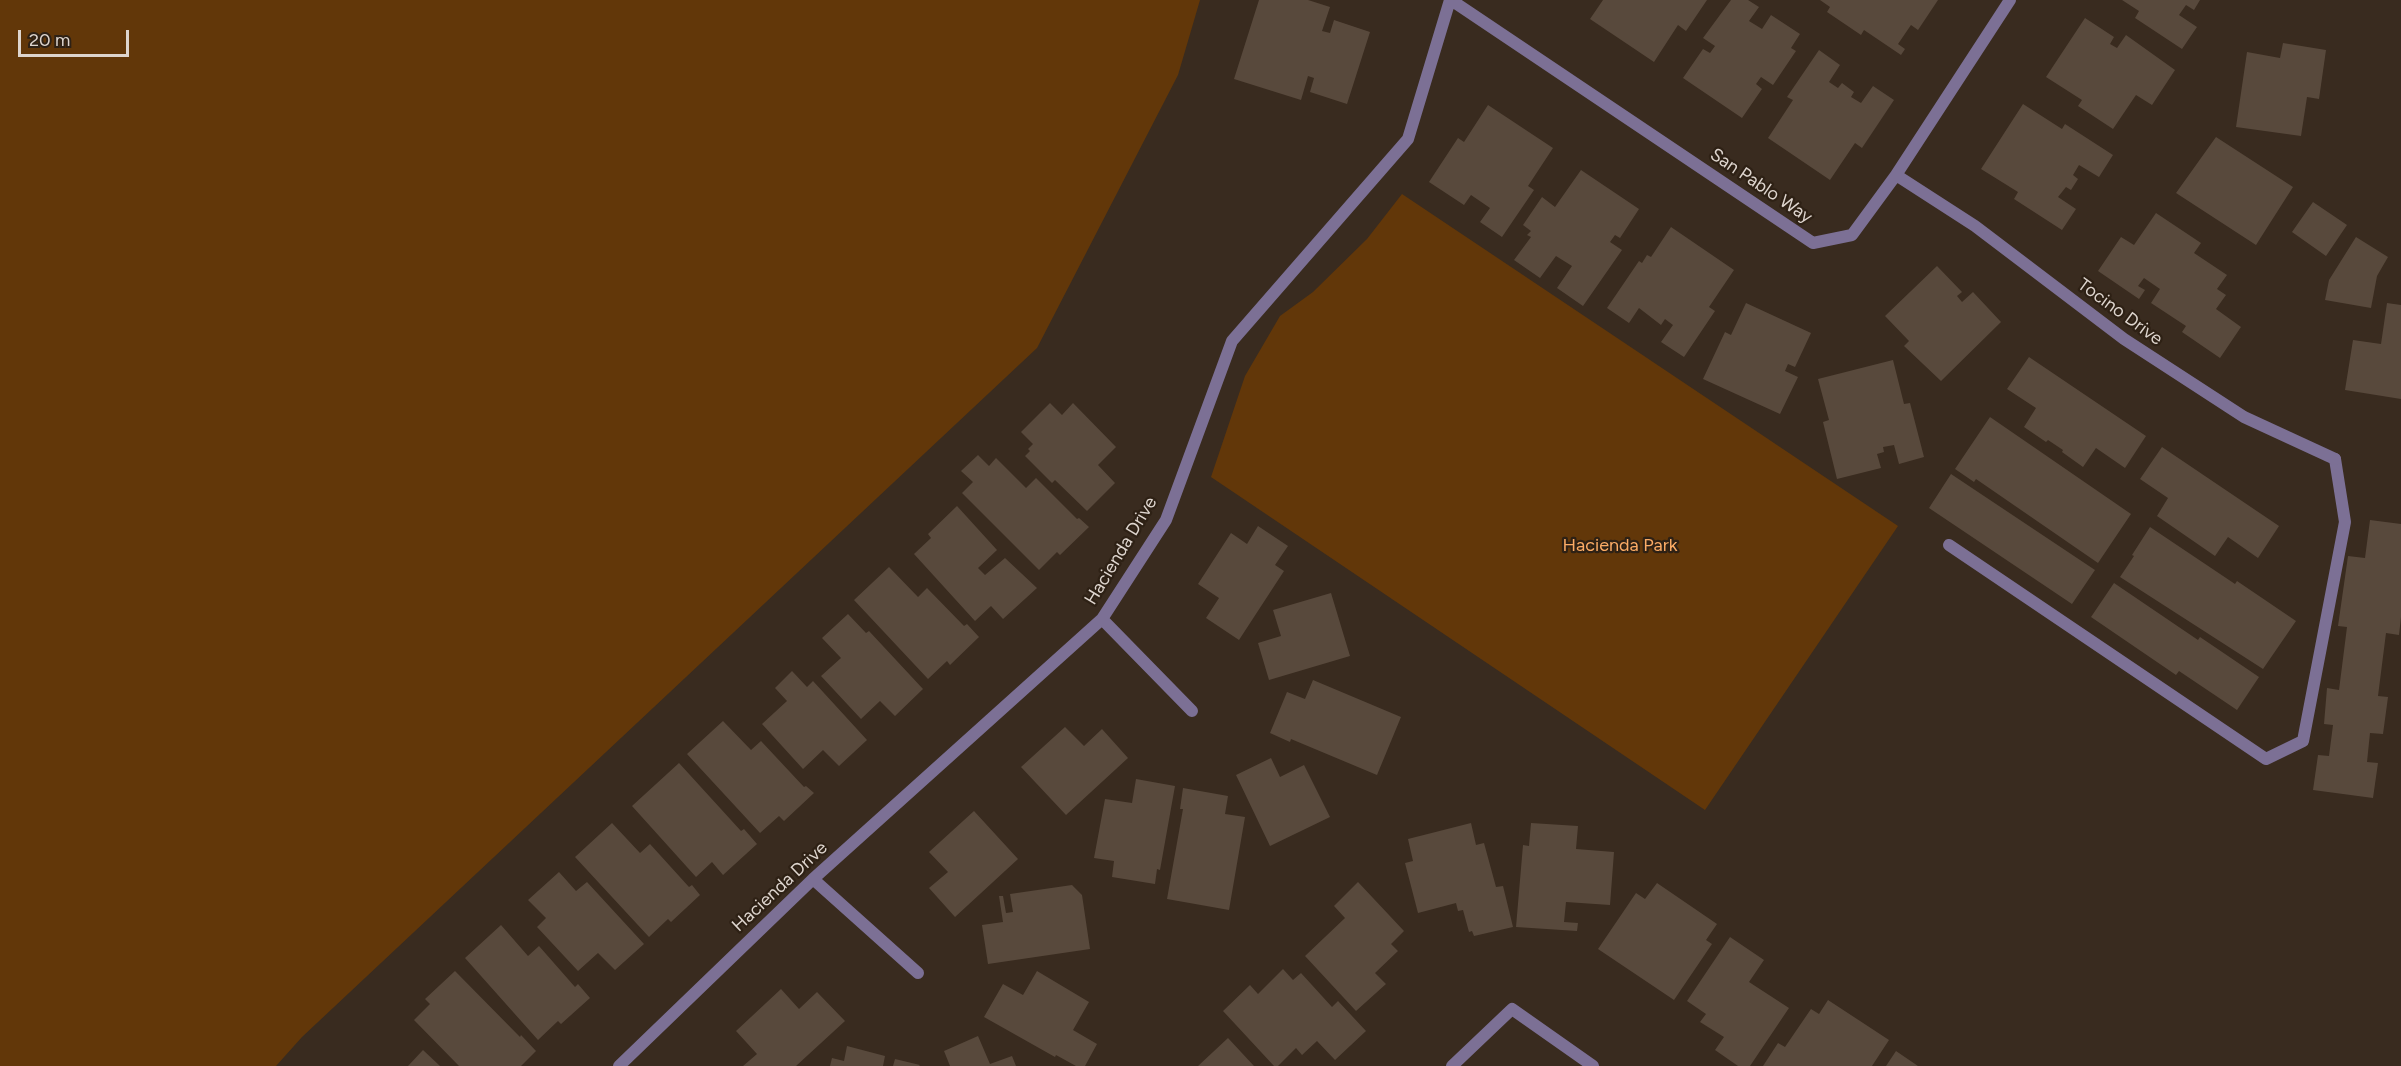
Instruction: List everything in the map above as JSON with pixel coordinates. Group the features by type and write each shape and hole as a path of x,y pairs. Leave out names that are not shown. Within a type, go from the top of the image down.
{"street":[{"name":"San Pablo Way","path":"1450,0 1813,243 1852,235 1896,174 2010,0"},
{"name":"Hacienda Drive","path":"619,1066 813,879 1102,619 1166,520 1232,341 1408,139 1450,0"},
{"name":"Tocino Drive","path":"1896,174 1975,226 2124,339 2214,398 2244,417 2335,459 2345,522 2303,741 2266,759 1949,545"},
{"path":"1102,619 1192,711"},
{"path":"813,879 918,973"},
{"path":"1452,1066 1512,1009 1593,1066"}],"green space":[{"path":"0,0 1200,0 1178,75 1037,348 302,1037 276,1066 0,1066"},
{"name":"Hacienda Park","path":"1402,194 1898,526 1705,810 1211,477 1245,376 1280,316 1313,292 1367,239"}],"building":[{"path":"1259,0 1308,0 1330,7 1322,31 1330,33 1334,20 1370,32 1347,104 1310,92 1314,78 1308,76 1301,100 1234,79"},
{"path":"1603,0 1707,0 1686,31 1678,25 1654,62 1590,19"},
{"path":"1731,0 1748,0 1759,7 1749,21 1762,29 1771,15 1800,34 1791,48 1796,51 1773,85 1761,77 1756,84 1762,89 1742,118 1683,78 1703,49 1710,53 1715,46 1703,38"},
{"path":"1820,0 1938,0 1918,30 1911,25 1898,44 1905,49 1901,55 1864,30 1861,35 1827,12 1830,7"},
{"path":"2122,0 2200,0 2194,10 2186,5 2179,15 2197,27 2182,49 2135,18 2139,11"},
{"path":"2085,18 2114,37 2110,44 2117,48 2126,35 2175,70 2152,105 2136,95 2113,129 2078,106 2082,100 2046,77"},
{"path":"2283,43 2326,50 2319,99 2307,97 2301,136 2236,127 2247,52 2280,58"},
{"path":"1819,50 1840,65 1829,82 1838,88 1842,83 1854,92 1851,97 1861,103 1873,86 1894,100 1862,148 1855,143 1830,180 1768,138 1793,100 1787,97"},
{"path":"2023,104 2062,129 2065,124 2113,155 2099,177 2079,165 2073,175 2078,179 2071,190 2066,187 2058,197 2076,209 2062,230 2014,199 2018,192 1981,169"},
{"path":"1488,105 1553,148 1528,186 1534,190 1502,237 1480,222 1490,208 1471,195 1464,205 1429,182 1458,138 1464,142"},
{"path":"2216,137 2293,187 2256,245 2176,193"},
{"path":"1581,170 1639,209 1620,238 1615,235 1610,242 1622,250 1583,306 1557,288 1572,266 1556,256 1540,278 1514,260 1531,237 1527,235 1531,231 1523,225 1542,197 1555,207"},
{"path":"2313,202 2347,225 2326,256 2292,232"},
{"path":"2156,213 2201,243 2194,253 2227,275 2217,289 2226,295 2216,309 2241,327 2220,358 2182,332 2186,326 2151,303 2160,289 2144,278 2138,286 2145,290 2139,299 2098,271 2121,237 2134,245"},
{"path":"1671,227 1734,270 1709,307 1715,311 1684,357 1661,342 1673,325 1665,319 1661,325 1639,308 1629,323 1607,308 1639,261 1642,263 1647,255 1651,257"},
{"path":"2356,237 2388,257 2377,276 2371,308 2325,300 2329,280"},
{"path":"1937,266 1962,292 1957,296 1962,302 1973,292 2001,322 1941,381 1904,346 1909,341 1885,316"},
{"path":"1746,303 1811,333 1795,367 1788,364 1785,371 1798,377 1780,414 1703,379 1725,332 1731,335"},
{"path":"2387,303 2401,305 2401,399 2345,390 2353,340 2381,344"},
{"path":"2029,357 2146,436 2125,468 2096,448 2083,467 2062,452 2063,450 2024,427 2036,408 2007,389"},
{"path":"1893,360 1904,404 1910,403 1924,457 1899,464 1894,445 1883,447 1884,452 1877,454 1881,468 1837,479 1823,422 1829,420 1818,379"},
{"path":"1050,403 1062,415 1073,403 1116,447 1098,465 1115,483 1087,511 1055,480 1052,483 1025,456 1033,444 1021,432"},
{"path":"1990,417 2131,514 2098,563 1976,479 1974,482 1955,469"},
{"path":"2162,447 2279,526 2258,558 2228,537 2215,556 2157,516 2168,498 2140,479"},
{"path":"978,455 989,466 996,458 1026,488 1036,478 1077,519 1079,518 1089,527 1060,555 1057,552 1039,570 962,493 973,482 961,471"},
{"path":"1951,474 2095,570 2072,604 1929,508"},
{"path":"957,506 997,550 978,568 985,575 1005,558 1037,588 1003,619 991,606 975,621 914,554 931,538 928,534"},
{"path":"2370,520 2401,524 2399,635 2386,633 2378,696 2388,697 2383,734 2370,733 2367,762 2378,763 2373,798 2313,790 2318,755 2329,756 2333,725 2324,724 2327,688 2339,690 2347,627 2338,626 2348,556 2365,558"},
{"path":"1258,526 1288,546 1275,565 1284,571 1239,640 1206,618 1219,598 1198,584 1231,533 1247,544"},
{"path":"2150,527 2235,584 2237,581 2296,621 2263,669 2120,577"},
{"path":"889,567 918,597 927,588 964,626 967,624 979,637 950,665 947,661 928,679 854,600"},
{"path":"2114,583 2198,640 2200,637 2259,677 2237,710 2179,671 2176,675 2091,617"},
{"path":"1331,593 1350,656 1269,680 1258,643 1281,636 1273,610"},
{"path":"848,614 866,633 869,631 923,689 895,716 880,701 861,719 821,676 841,658 822,638"},
{"path":"792,671 807,687 813,681 867,740 839,766 823,750 803,769 762,724 787,701 775,688"},
{"path":"1313,680 1401,717 1377,775 1291,739 1290,742 1270,733 1287,692 1305,699"},
{"path":"723,721 751,750 761,741 804,787 806,786 814,793 784,821 779,816 760,833 687,754"},
{"path":"1065,727 1084,746 1102,729 1128,758 1066,815 1021,767"},
{"path":"1271,758 1280,777 1304,765 1330,817 1270,846 1236,775"},
{"path":"679,763 741,831 744,829 757,844 723,875 712,862 696,877 632,806"},
{"path":"1136,779 1175,786 1160,870 1157,869 1155,884 1112,877 1114,861 1094,858 1105,799 1132,803"},
{"path":"1183,788 1228,796 1225,814 1245,817 1229,910 1167,899 1183,809 1180,809"},
{"path":"974,811 1018,859 955,917 929,888 948,872 929,852"},
{"path":"612,823 640,853 650,844 689,887 692,885 700,895 671,922 668,919 649,937 575,857"},
{"path":"1471,823 1476,845 1484,843 1496,887 1503,886 1513,927 1474,936 1472,931 1469,932 1463,910 1458,911 1456,903 1418,913 1405,863 1413,861 1408,839"},
{"path":"1531,823 1578,826 1576,849 1614,852 1610,905 1566,902 1564,922 1578,923 1577,931 1516,927 1523,845 1529,846"},
{"path":"559,872 576,891 587,882 644,944 615,970 598,953 578,971 537,927 546,918 528,900"},
{"path":"1358,882 1404,931 1391,944 1398,951 1375,973 1386,984 1356,1011 1305,956 1345,918 1334,906"},
{"path":"1657,883 1717,924 1706,940 1712,944 1674,1000 1598,949 1636,893 1645,899"},
{"path":"1072,885 1082,895 1090,949 988,964 982,925 1003,922 999,896 1003,896 1006,913 1013,912 1010,894"},
{"path":"501,925 528,956 539,946 575,987 578,984 590,998 561,1024 558,1021 538,1040 465,958"},
{"path":"1730,937 1764,960 1749,982 1789,1008 1750,1066 1738,1066 1715,1050 1724,1037 1700,1022 1706,1014 1687,1001"},
{"path":"1283,969 1293,980 1301,973 1332,1007 1338,1001 1366,1031 1335,1060 1317,1041 1302,1055 1296,1048 1278,1066 1274,1066 1223,1011 1250,985 1258,994"},
{"path":"455,971 536,1051 521,1066 459,1066 414,1020 430,1004 425,999"},
{"path":"1037,971 1089,1002 1073,1030 1097,1044 1085,1066 1076,1066 1056,1055 1055,1057 984,1017 1003,984 1023,995"},
{"path":"781,989 799,1009 817,992 845,1021 796,1066 743,1066 757,1054 736,1031"},
{"path":"1828,1000 1889,1040 1872,1066 1763,1066 1778,1043 1785,1047 1811,1009 1819,1014"},
{"path":"978,1036 990,1064 1012,1056 1016,1066 950,1066 944,1051"},
{"path":"1228,1038 1254,1066 1198,1066"},
{"path":"847,1046 885,1056 883,1066 830,1066 832,1058 844,1061"},
{"path":"423,1050 440,1066 408,1066"},
{"path":"1896,1051 1918,1066 1886,1066"},
{"path":"895,1059 920,1065 893,1066"}]}
